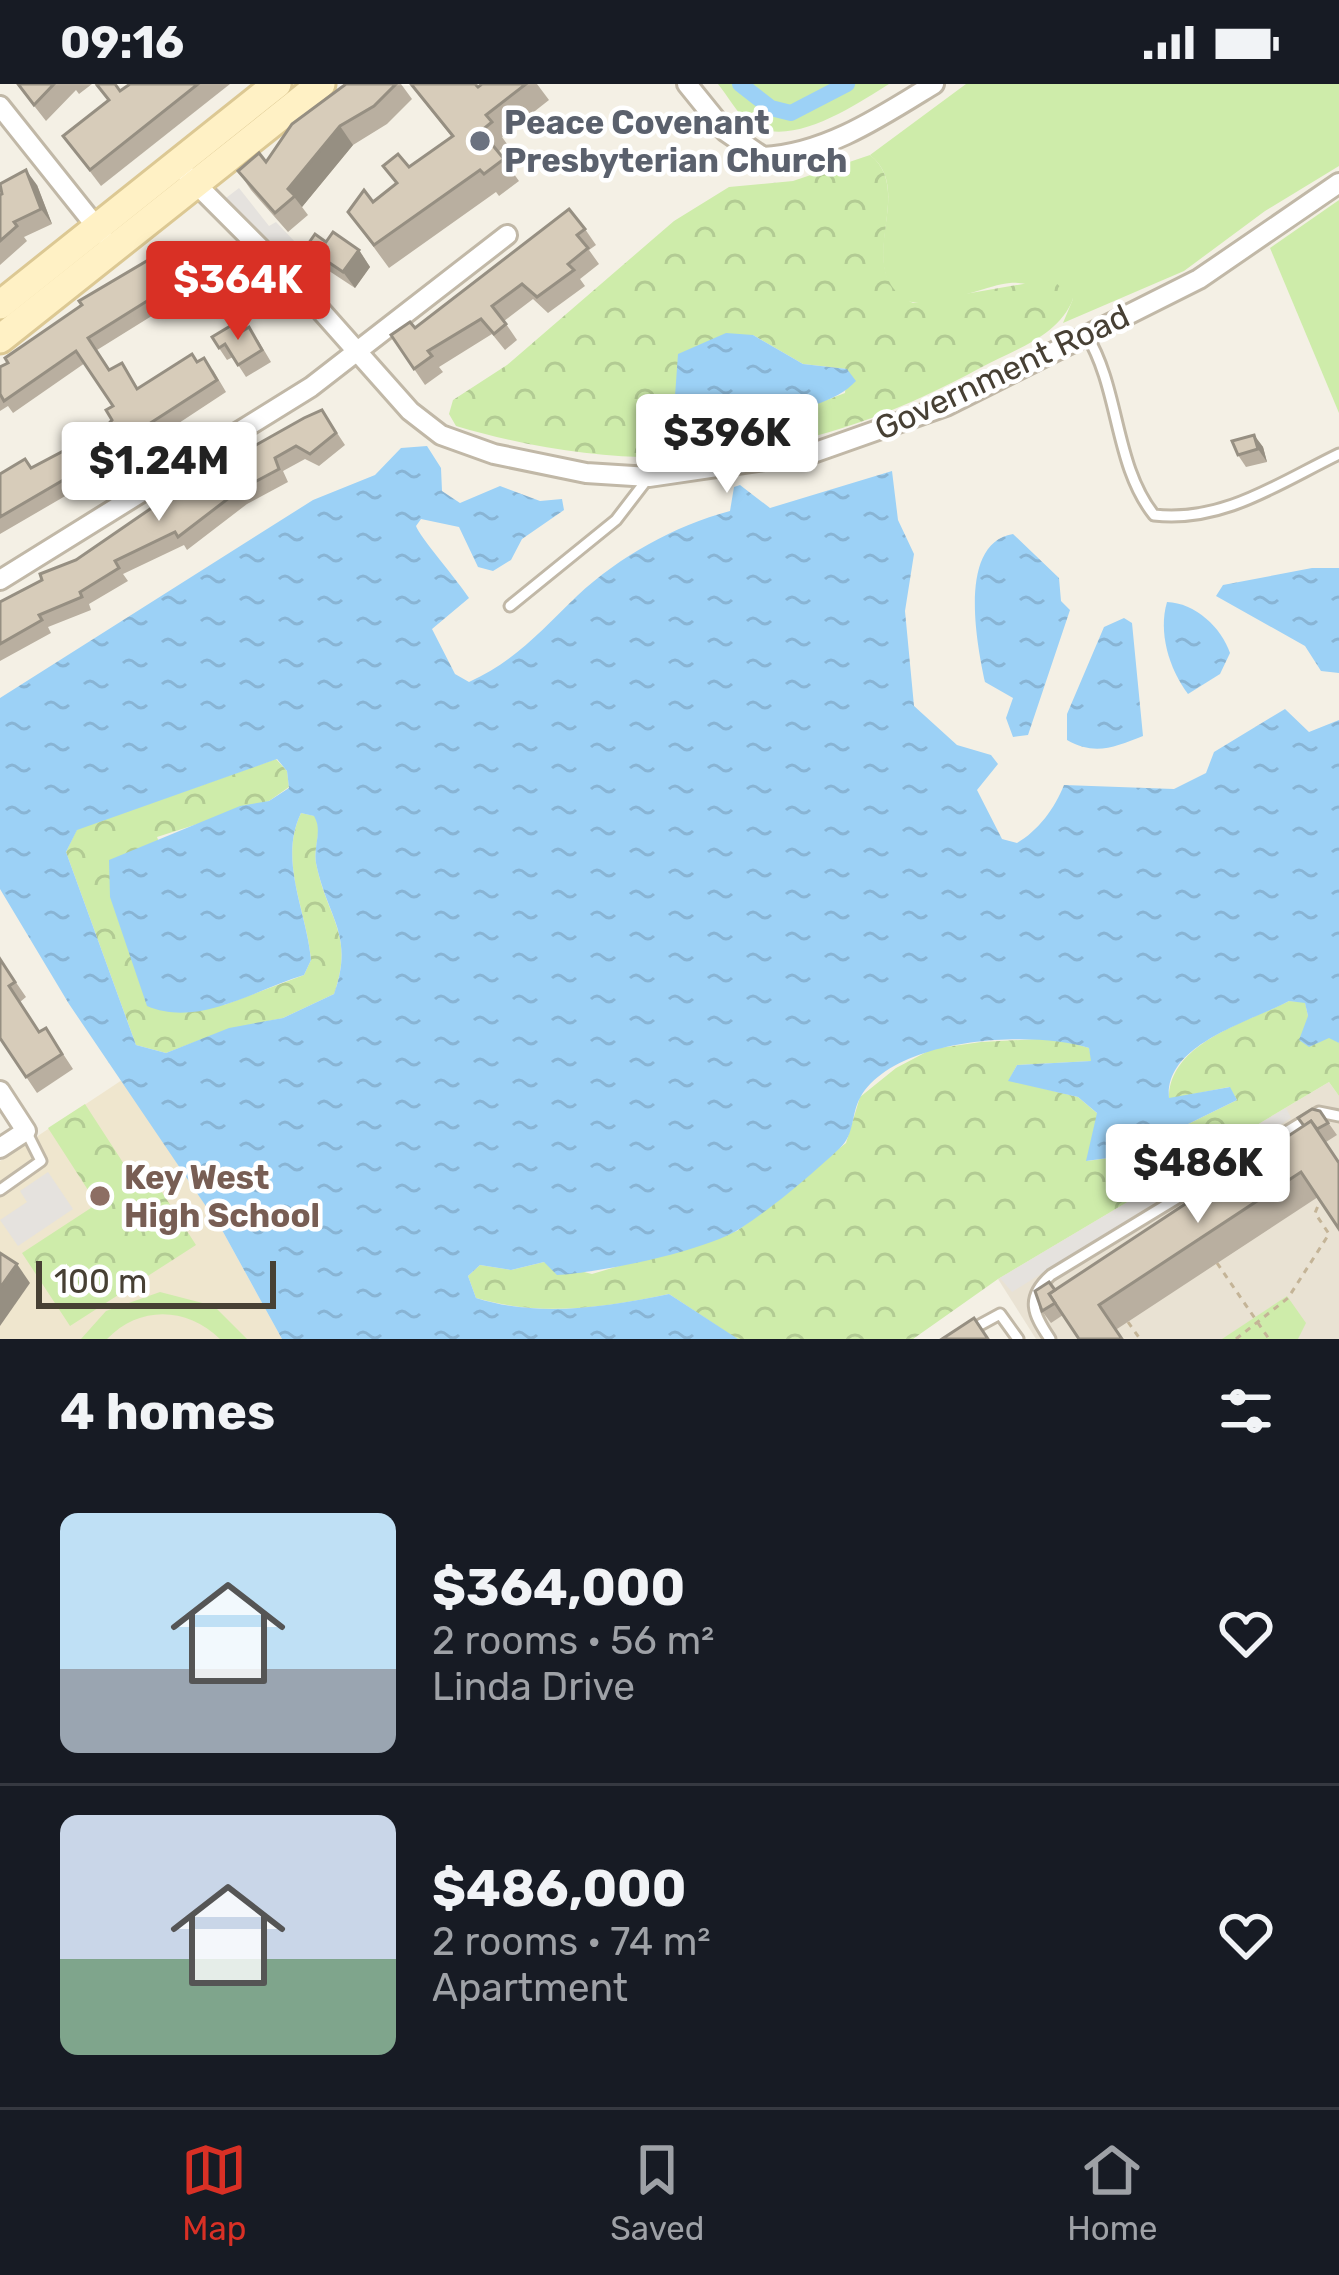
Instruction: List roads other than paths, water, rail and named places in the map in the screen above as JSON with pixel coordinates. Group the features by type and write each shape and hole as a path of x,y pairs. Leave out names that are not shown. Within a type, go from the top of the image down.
{"main road":[{"path":"186,173 277,84"},
{"path":"0,339 105,238 186,173 321,84"},
{"path":"0,305 105,238"}],"street":[{"path":"687,84 725,131 763,157 810,150 844,136 934,84"},
{"path":"0,106 105,238"},
{"name":"Government Road","path":"186,173 410,411 441,434 517,458 586,472 649,477 748,465 881,433 1198,279 1339,183"},
{"path":"0,580 311,388 507,235"},
{"path":"0,1091 26,1131 0,1148"}],"lane":[{"path":"1086,334 1102,359 1138,494 1154,515 1184,518 1221,512 1339,454"},
{"path":"510,607 616,520 649,477"},
{"path":"1050,1339 1032,1312 1033,1299 1051,1275 1319,1112 1339,1116"},
{"path":"0,1190 40,1161 26,1131"},
{"path":"954,1339 1000,1314 1018,1339"}],"water":[{"path":"726,333 753,335 803,364 847,369 856,381 819,403 769,412 717,409 675,396 678,354"},
{"path":"427,446 441,468 442,491 460,503 500,486 540,501 562,499 564,510 522,539 511,560 493,571 478,567 459,527 421,519 416,526 469,598 432,629 455,674 469,682 514,655 594,581 630,555 668,534 730,511 734,487 740,485 770,508 892,471 898,520 914,554 905,611 914,706 957,745 991,755 998,764 977,790 1002,839 1017,843 1032,832 1064,785 1174,789 1206,773 1214,752 1285,709 1309,732 1339,720 1339,1043 1329,1038 1309,1047 1299,1040 1308,1016 1305,1003 1289,1001 1233,1027 1194,1049 1180,1063 1171,1079 1169,1098 1230,1087 1237,1100 1123,1156 1086,1161 1097,1113 1078,1097 1008,1081 1017,1065 1091,1061 1089,1048 1064,1042 1000,1040 932,1051 877,1078 860,1098 840,1148 780,1200 725,1237 598,1270 557,1275 544,1262 511,1270 480,1265 468,1276 476,1298 524,1308 596,1306 669,1294 738,1339 282,1339 222,1230 69,1004 0,889 0,698 313,500 375,475 401,448","holes":["277,759 287,771 289,788 269,801 240,806 109,860 110,897 147,1006 166,1012 206,1010 304,975 311,960 292,849 301,813 314,816 316,863 342,956 334,994 283,1018 229,1028 166,1053 136,1045 66,852 77,830"]},
{"path":"1013,534 1059,578 1061,601 1070,610 1028,735 1013,737 1006,718 1013,698 985,682 975,596 984,555 996,541"},
{"path":"1312,568 1339,568 1339,673 1321,671 1305,646 1216,596 1223,585"},
{"path":"1167,602 1206,618 1230,653 1220,674 1188,694 1167,650"},
{"path":"1124,618 1132,623 1143,736 1105,748 1077,745 1067,740 1067,714 1104,627"}],"waterway":[{"path":"740,84 771,108 791,113 847,84"}],"place":[{"name":"Peace Covenant Presbyterian Church","path":"480,141"},
{"name":"Key West High School","path":"100,1196"}]}
